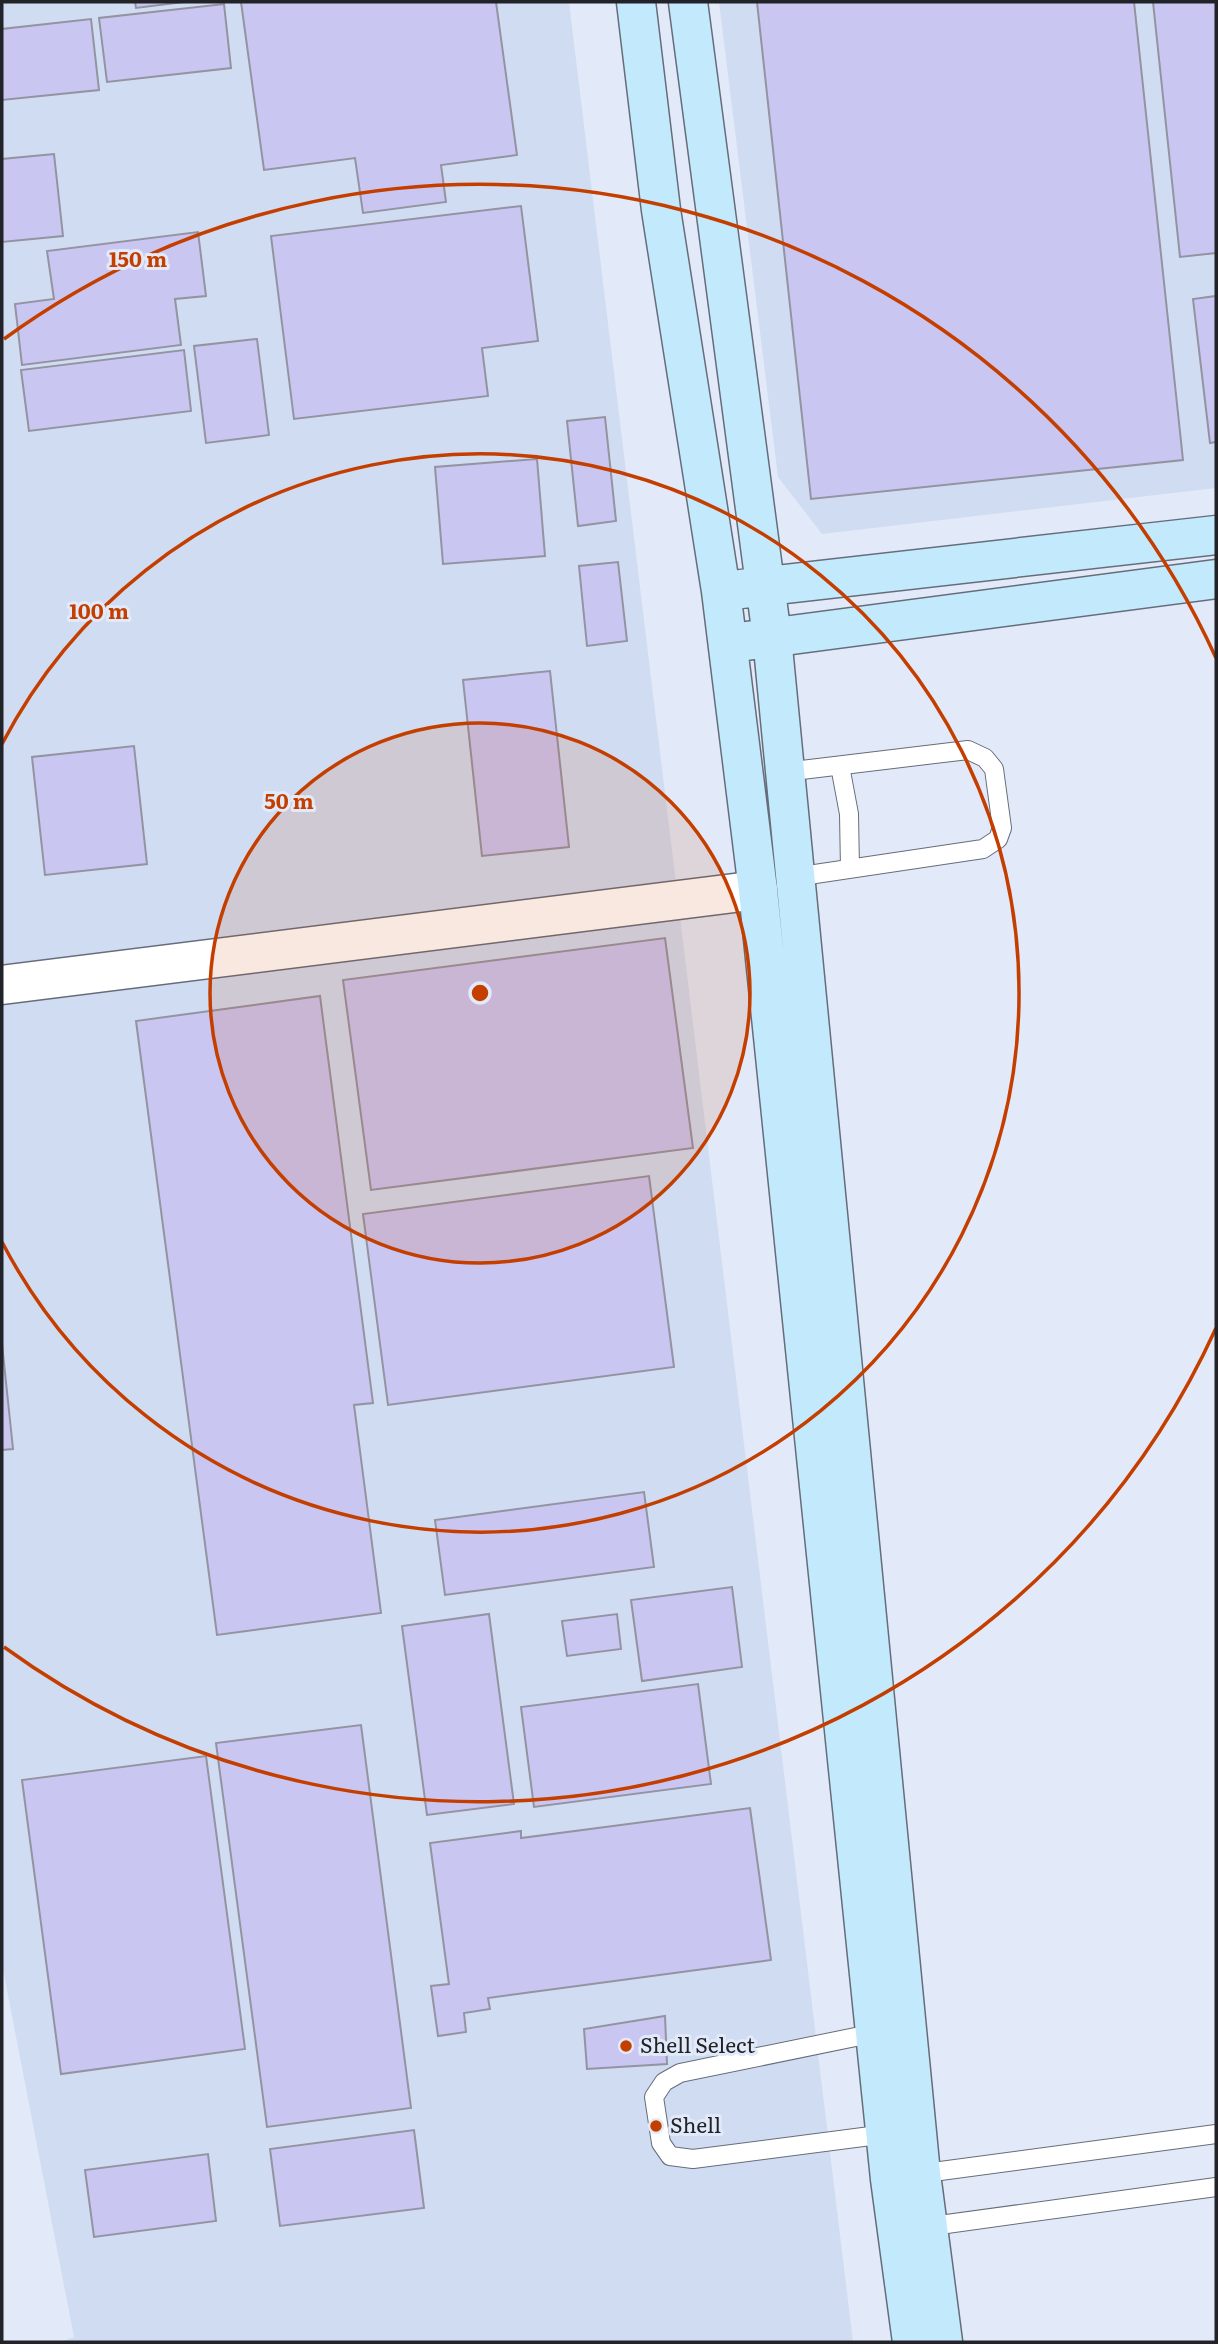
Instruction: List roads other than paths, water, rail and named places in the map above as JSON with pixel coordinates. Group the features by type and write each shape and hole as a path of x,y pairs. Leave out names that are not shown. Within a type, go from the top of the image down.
{"main road":[{"path":"636,2 661,210 721,592 758,890 886,2134 906,2176"},
{"path":"688,2 772,638 795,877 906,2176 913,2230 943,2342"},
{"path":"721,592 1216,535"},
{"path":"727,643 1216,579"},
{"path":"912,2342 913,2230"}],"street":[{"path":"2,985 758,890"}],"lane":[{"path":"785,772 968,750 985,758 994,769 1002,828 998,839 983,849 795,877"},
{"path":"840,766 849,814 850,869"},
{"path":"875,2032 680,2073 664,2082 654,2097 661,2143 670,2156 693,2159 886,2134"},
{"path":"906,2176 1216,2133"},
{"path":"913,2230 1216,2187"}],"place":[{"name":"Shell Select","path":"626,2046"},
{"name":"Shell","path":"656,2126"}]}
